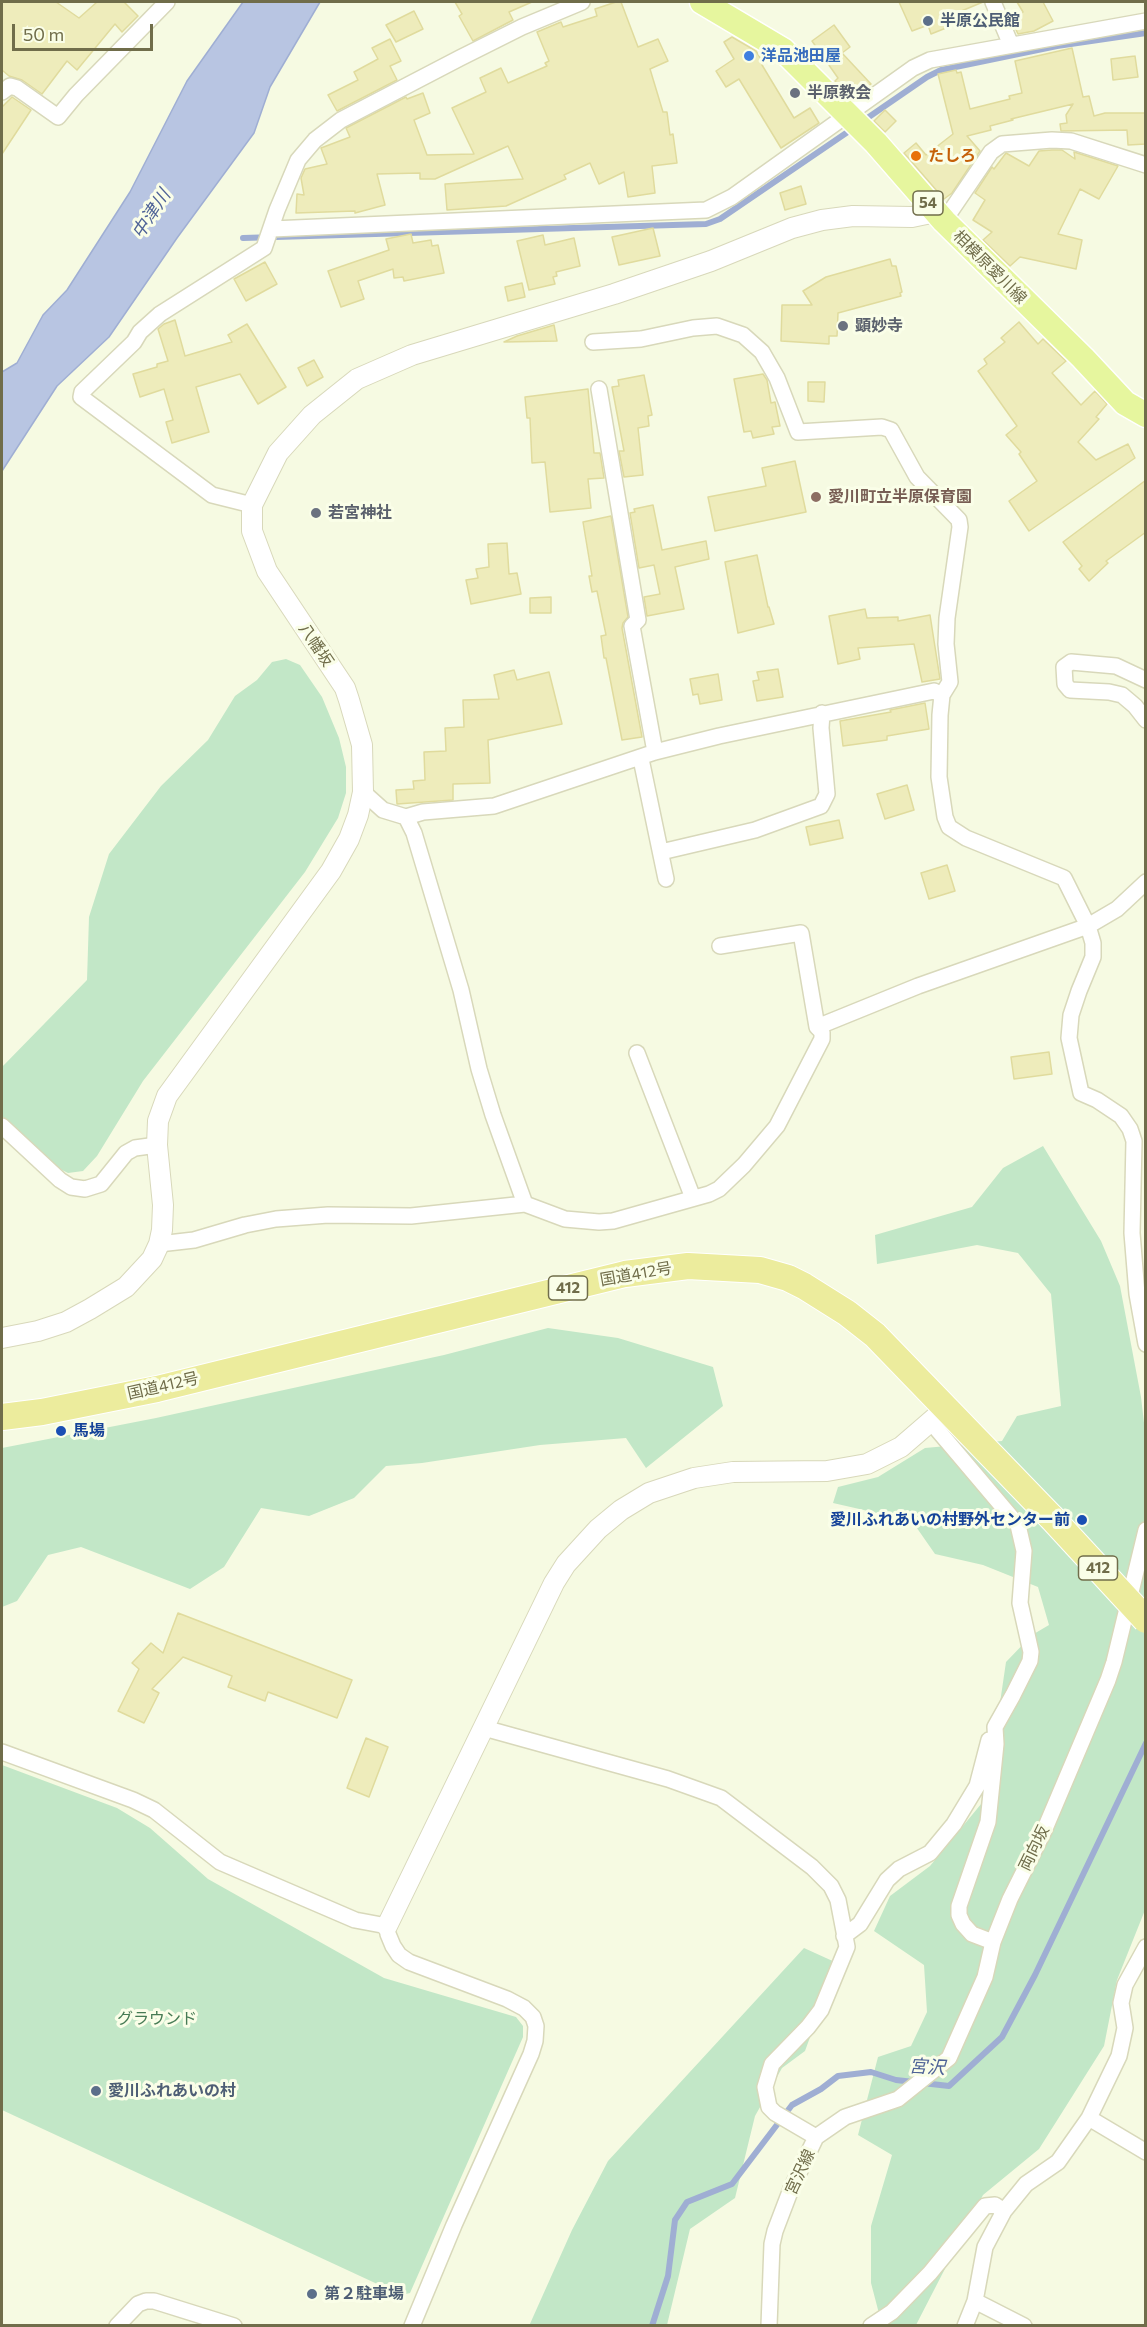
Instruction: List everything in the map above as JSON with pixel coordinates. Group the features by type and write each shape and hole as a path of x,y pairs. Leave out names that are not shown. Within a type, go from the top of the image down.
{"highway":[{"name":"国道412号","path":"2,1417 42,1412 157,1389 625,1274 688,1266 760,1270 788,1278 804,1286 847,1312 875,1335 937,1415 1051,1517 1146,1620"}],"main road":[{"name":"相模原愛川線","path":"702,2 783,50 849,116 940,217 1083,358 1125,403 1146,415"}],"street":[{"path":"2,92 10,86 17,88 58,117 76,95 167,2"},
{"path":"582,2 522,27 341,120 315,140 298,160 264,248 160,314 82,393 81,398 212,495 252,505 278,453 331,399 357,379 411,355 614,294 711,261 792,228 822,220 853,216 940,217 991,152 1002,144 1052,140 1071,141 1146,165"},
{"path":"993,2 1011,45"},
{"path":"272,229 706,210 732,197 914,68 930,60 1146,21"},
{"path":"593,342 641,339 693,328 717,326 743,336 762,352 777,378 798,432 882,427 891,430 917,477 959,520 947,618 950,681 942,695 940,715 939,777 945,817 949,826 966,838 1064,878 1088,926 1093,943 1093,957 1078,991 1071,1015 1069,1038 1081,1093 1097,1100 1121,1116 1130,1129 1134,1141 1132,1233 1137,1294 1146,1344"},
{"path":"599,389 638,620 632,626 656,752"},
{"name":"八幡坂","path":"159,1244 163,1205 157,1145 158,1122 167,1096 340,858 358,815 363,792 362,745 345,688 261,560 252,531 252,505"},
{"path":"1146,680 1116,666 1071,662 1064,667 1065,684 1070,690 1110,692 1122,695 1146,720"},
{"path":"363,792 383,810 406,818 423,812 494,806 641,759 656,752 822,713 934,691 942,695"},
{"path":"661,852 755,830 821,806 827,794 820,728 822,713"},
{"path":"641,759 666,879"},
{"path":"406,818 414,833 458,979 479,1069 493,1115 525,1204"},
{"path":"817,1027 918,986 1088,926 1117,909 1146,882"},
{"path":"2,1338 38,1331 66,1322 98,1305 137,1277 152,1259 159,1244 194,1240 245,1225 276,1219 328,1215 411,1216 525,1204 565,1219 599,1222 613,1221 710,1194 744,1165 777,1126 822,1040 822,1032 817,1027 801,933 720,946"},
{"path":"637,1053 693,1198"},
{"path":"2,1126 60,1180 71,1187 85,1190 101,1184 126,1154 135,1148 157,1145"},
{"path":"412,2325 531,2054 536,2026 533,2017 524,2008 507,1999 410,1962 399,1955 388,1934 387,1926 550,1592 566,1564 581,1546 621,1510 649,1493 716,1473 827,1471 867,1464 901,1448 937,1415 1018,1525 1024,1551 1020,1604 1031,1652 1030,1661 988,1743 977,1786 954,1824 930,1853 899,1869 887,1880 860,1924 844,1936"},
{"name":"両向坂","path":"949,2058 985,1977 993,1942 1010,1899 1044,1831 1108,1680 1144,1550 1146,1530"},
{"path":"993,1942 972,1934 959,1915 988,1822 996,1744 995,1727"},
{"path":"484,1728 668,1779 722,1798 825,1880 838,1900 847,1947 821,2010 772,2064 765,2087 769,2107 816,2137"},
{"path":"2,1752 133,1800 154,1810 220,1862 355,1920 387,1926"},
{"path":"965,2325 975,2301 985,2247 1004,2211 1026,2184 1058,2162 1089,2118 1119,2056 1125,2028 1121,2003 1125,1984 1146,1947"},
{"name":"宮沢線","path":"769,2325 772,2244 775,2231 791,2189 816,2137 845,2117 898,2099 949,2058"},
{"path":"1089,2118 1146,2152"},
{"path":"871,2325 892,2312 930,2273 985,2206 995,2205 1004,2211"},
{"path":"117,2325 138,2304 154,2301 234,2325"},
{"path":"975,2301 1024,2325"}],"green space":[{"path":"286,659 300,665 322,697 339,738 346,767 346,793 338,818 305,872 143,1081 97,1156 83,1171 68,1173 46,1162 2,1116 2,1067 87,980 89,917 109,854 161,786 208,740 235,696 257,680 272,662"},
{"path":"1043,1146 1101,1241 1120,1286 1141,1397 1146,1440 1145,1910 1117,1980 1104,2046 1039,2149 983,2195 916,2325 882,2325 871,2283 871,2226 892,2155 858,2135 878,2057 911,2046 927,2012 924,1965 874,1931 890,1896 930,1866 986,1798 1006,1662 1032,1635 1049,1625 1038,1587 983,1565 935,1554 912,1521 833,1503 838,1487 878,1477 925,1448 1002,1441 1017,1416 1061,1406 1051,1294 1018,1253 977,1245 877,1264 875,1235 972,1207 1003,1168"},
{"path":"548,1328 618,1338 713,1367 723,1406 646,1468 626,1438 540,1445 422,1463 386,1466 354,1498 309,1516 261,1508 224,1567 190,1589 81,1547 48,1555 17,1601 2,1607 2,1448 156,1418 444,1355"},
{"name":"グラウンド","path":"2,1765 117,1808 150,1828 208,1879 384,1978 516,2017 523,2026 523,2037 410,2293 401,2295 2,2110"},
{"path":"804,1948 837,1963 805,2051 782,2068 755,2116 735,2198 690,2229 667,2325 529,2326 572,2230 608,2161"}],"water":[{"name":"中津川","path":"243,2 320,2 270,87 254,133 177,238 109,337 57,386 2,471 2,372 17,363 43,315 67,290 130,192 187,81"}],"building":[{"path":"2,2 56,2 79,18 97,2 124,2 138,16 122,32 115,24 77,70 67,61 42,94 2,70"},
{"path":"455,2 532,2 509,12 513,20 473,41 459,16 462,14"},
{"path":"621,2 638,47 658,39 668,61 650,69 663,112 667,112 677,163 652,166 655,193 628,197 624,172 599,184 590,163 564,175 566,179 506,206 447,210 445,184 523,179 508,146 435,179 420,179 420,173 377,174 385,205 355,213 355,211 296,213 297,194 304,195 301,178 305,169 327,164 321,148 350,137 346,128 406,97 407,99 423,93 430,113 414,120 427,155 474,154 452,108 486,92 480,78 501,68 508,83 547,66 545,63 549,61 537,32 561,22 563,27 597,16 595,9"},
{"name":"半原公民館","path":"899,2 983,2 947,17 951,26 931,34 928,25 912,31"},
{"path":"1017,2 1043,2 1053,21 1034,31 1018,34 1011,19 1023,12"},
{"path":"414,11 423,29 396,42 386,25"},
{"path":"834,25 850,47 842,53 871,84 852,99 835,81 838,78 812,41"},
{"path":"732,37 756,51 794,118 810,108 819,123 781,148 739,79 726,87 716,71 734,59 724,42"},
{"path":"390,39 401,61 390,66 397,80 337,111 328,95 358,80 354,72 378,59 372,48"},
{"path":"1072,48 1083,97 1089,96 1094,116 1105,113 1146,113 1146,144 1128,145 1127,130 1061,131 1060,124 1067,123 1066,115 1073,104 1011,119 1013,120 990,126 991,130 967,136 980,151 952,193 944,199 904,153 916,143 926,155 953,134 938,74 956,70 957,73 961,72 970,109 1010,99 1009,96 1022,93 1015,61"},
{"path":"1135,56 1138,77 1113,80 1111,59"},
{"path":"12,97 31,110 2,154 2,107"},
{"path":"885,110 896,121 885,132 874,121"},
{"path":"1062,150 1075,159 1074,152 1118,166 1099,199 1080,189 1058,234 1082,240 1076,269 1020,257 1010,266 983,240 992,232 973,220 985,200 975,193 992,167 994,169 1006,153 1029,166 1039,151"},
{"path":"801,186 806,204 785,210 780,193"},
{"path":"653,228 660,256 619,265 612,237"},
{"path":"411,234 413,243 431,240 432,246 438,245 444,273 404,281 403,277 394,278 393,269 358,281 364,299 341,307 328,271 389,250 386,239"},
{"path":"543,235 545,245 574,238 580,266 556,272 557,276 553,277 555,284 529,290 517,241"},
{"path":"890,259 892,266 896,266 901,296 838,313 837,336 829,336 829,344 781,341 782,305 812,305 803,291 826,277"},
{"path":"265,262 277,284 246,301 234,279"},
{"path":"522,283 525,297 508,301 505,287"},
{"path":"175,320 185,356 232,342 228,335 247,324 286,387 258,404 240,374 196,387 209,432 172,443 166,422 173,420 164,389 140,397 133,374 168,361 158,329"},
{"path":"1019,322 1038,344 1043,339 1066,361 1052,373 1081,405 1095,391 1107,404 1096,417 1099,419 1078,442 1096,460 1128,444 1135,458 1029,531 1009,501 1037,481 1019,454 1021,452 1006,435 1017,426 978,371 987,364 984,359 1005,342 1001,338"},
{"path":"554,325 557,341 504,342 517,336"},
{"path":"314,360 323,377 307,386 298,368"},
{"path":"763,374 767,380 771,403 775,402 780,426 772,427 774,434 753,438 751,431 744,432 734,379"},
{"path":"644,375 652,415 648,416 649,426 638,428 643,475 624,477 619,451 624,451 612,387 619,386 618,380"},
{"path":"808,382 825,382 824,402 808,401"},
{"path":"588,389 594,453 600,453 604,478 588,479 591,508 550,512 545,462 532,463 530,418 527,418 525,397"},
{"path":"795,461 806,512 715,531 708,497 766,486 762,468"},
{"path":"1146,480 1146,532 1106,561 1108,563 1089,581 1079,569 1082,566 1063,542"},
{"path":"653,505 662,550 706,541 709,559 675,567 684,609 647,616 644,597 660,594 654,565 639,568 630,513 635,512 634,509"},
{"path":"611,516 628,617 622,628 642,737 622,740 606,658 604,658 601,636 606,635 597,591 592,592 589,576 592,576 583,522"},
{"path":"507,543 509,574 517,573 521,594 471,604 466,580 478,578 476,569 489,567 488,544"},
{"path":"757,555 774,624 738,633 725,562"},
{"path":"551,597 551,613 530,613 530,598"},
{"path":"865,609 867,618 898,617 898,621 930,615 940,679 922,682 914,644 858,648 860,659 838,664 829,616"},
{"path":"778,669 783,697 757,701 753,681 759,680 757,672"},
{"path":"514,670 517,680 549,672 562,724 488,740 490,783 453,784 453,800 397,804 396,790 414,789 413,781 425,780 424,752 446,751 445,728 464,727 463,700 499,699 494,675"},
{"path":"718,674 722,700 700,704 698,694 693,695 690,679"},
{"path":"925,703 929,729 887,736 887,740 843,746 840,721"},
{"path":"907,785 914,810 885,819 877,794"},
{"path":"839,820 843,838 810,845 806,827"},
{"path":"947,865 955,891 929,899 921,873"},
{"path":"1049,1052 1052,1074 1014,1079 1011,1057"},
{"path":"178,1613 352,1680 337,1718 268,1692 265,1701 228,1687 232,1676 183,1657 152,1689 159,1693 144,1723 118,1711 139,1669 132,1663 151,1643 163,1653"},
{"path":"366,1738 388,1747 369,1797 347,1788"}],"waterway":[{"path":"863,121 927,77 941,70 1057,46 1146,33"},
{"path":"243,238 706,224 720,219 855,127"},
{"name":"宮沢","path":"652,2326 668,2276 675,2220 687,2202 732,2184 792,2105 821,2089 838,2076 871,2072 896,2080 949,2086 1002,2037 1035,1975 1146,1743"}],"place":[{"name":"半原公民館","path":"928,21"},
{"name":"洋品池田屋","path":"749,56"},
{"name":"半原教会","path":"795,93"},
{"name":"たしろ","path":"916,156"},
{"name":"顕妙寺","path":"843,326"},
{"name":"愛川町立半原保育園","path":"816,497"},
{"name":"若宮神社","path":"316,513"},
{"name":"馬場","path":"61,1431"},
{"name":"愛川ふれあいの村野外センター前","path":"1082,1520"},
{"name":"愛川ふれあいの村","path":"96,2091"},
{"name":"第２駐車場","path":"312,2294"}]}
